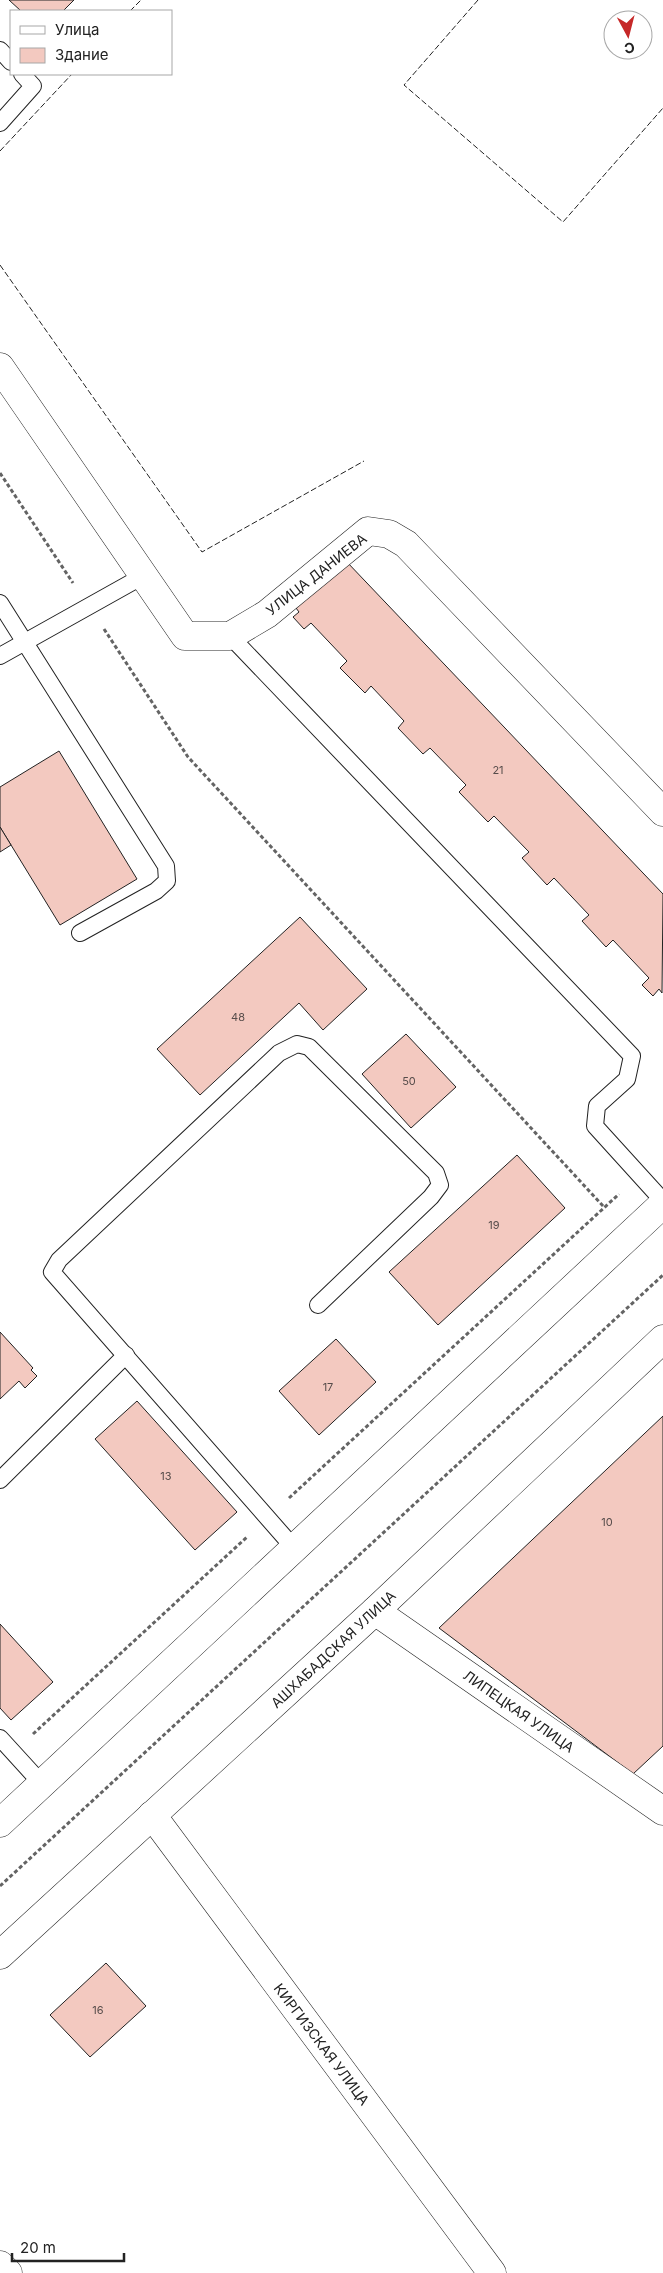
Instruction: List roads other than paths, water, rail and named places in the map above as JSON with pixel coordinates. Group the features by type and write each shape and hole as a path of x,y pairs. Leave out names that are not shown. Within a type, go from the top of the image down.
{"street":[{"path":"0,367 185,636 230,636"},
{"name":"УЛИЦА ДАНИЕВА","path":"230,636 267,614 368,531 389,534 406,544 663,812"},
{"path":"0,1823 663,1202"},
{"name":"АШХАБАДСКАЯ УЛИЦА","path":"0,1955 375,1611 663,1339"},
{"name":"ЛИПЕЦКАЯ УЛИЦА","path":"375,1611 663,1811"},
{"name":"КИРГИЗСКАЯ УЛИЦА","path":"152,1815 492,2273"},
{"path":"0,2265 8,2273"}],"lane":[{"path":"0,50 10,61"},
{"path":"0,122 33,86 23,75"},
{"path":"0,656 144,576"},
{"path":"0,602 166,866 167,881 156,891 80,933"},
{"path":"230,636 632,1056 627,1079 597,1106 595,1126 663,1202"},
{"path":"294,1548 52,1272 59,1260 279,1053 296,1044 309,1047 436,1173 440,1185 431,1197 318,1305"},
{"path":"0,1480 126,1355"},
{"path":"0,1738 42,1784"}]}
